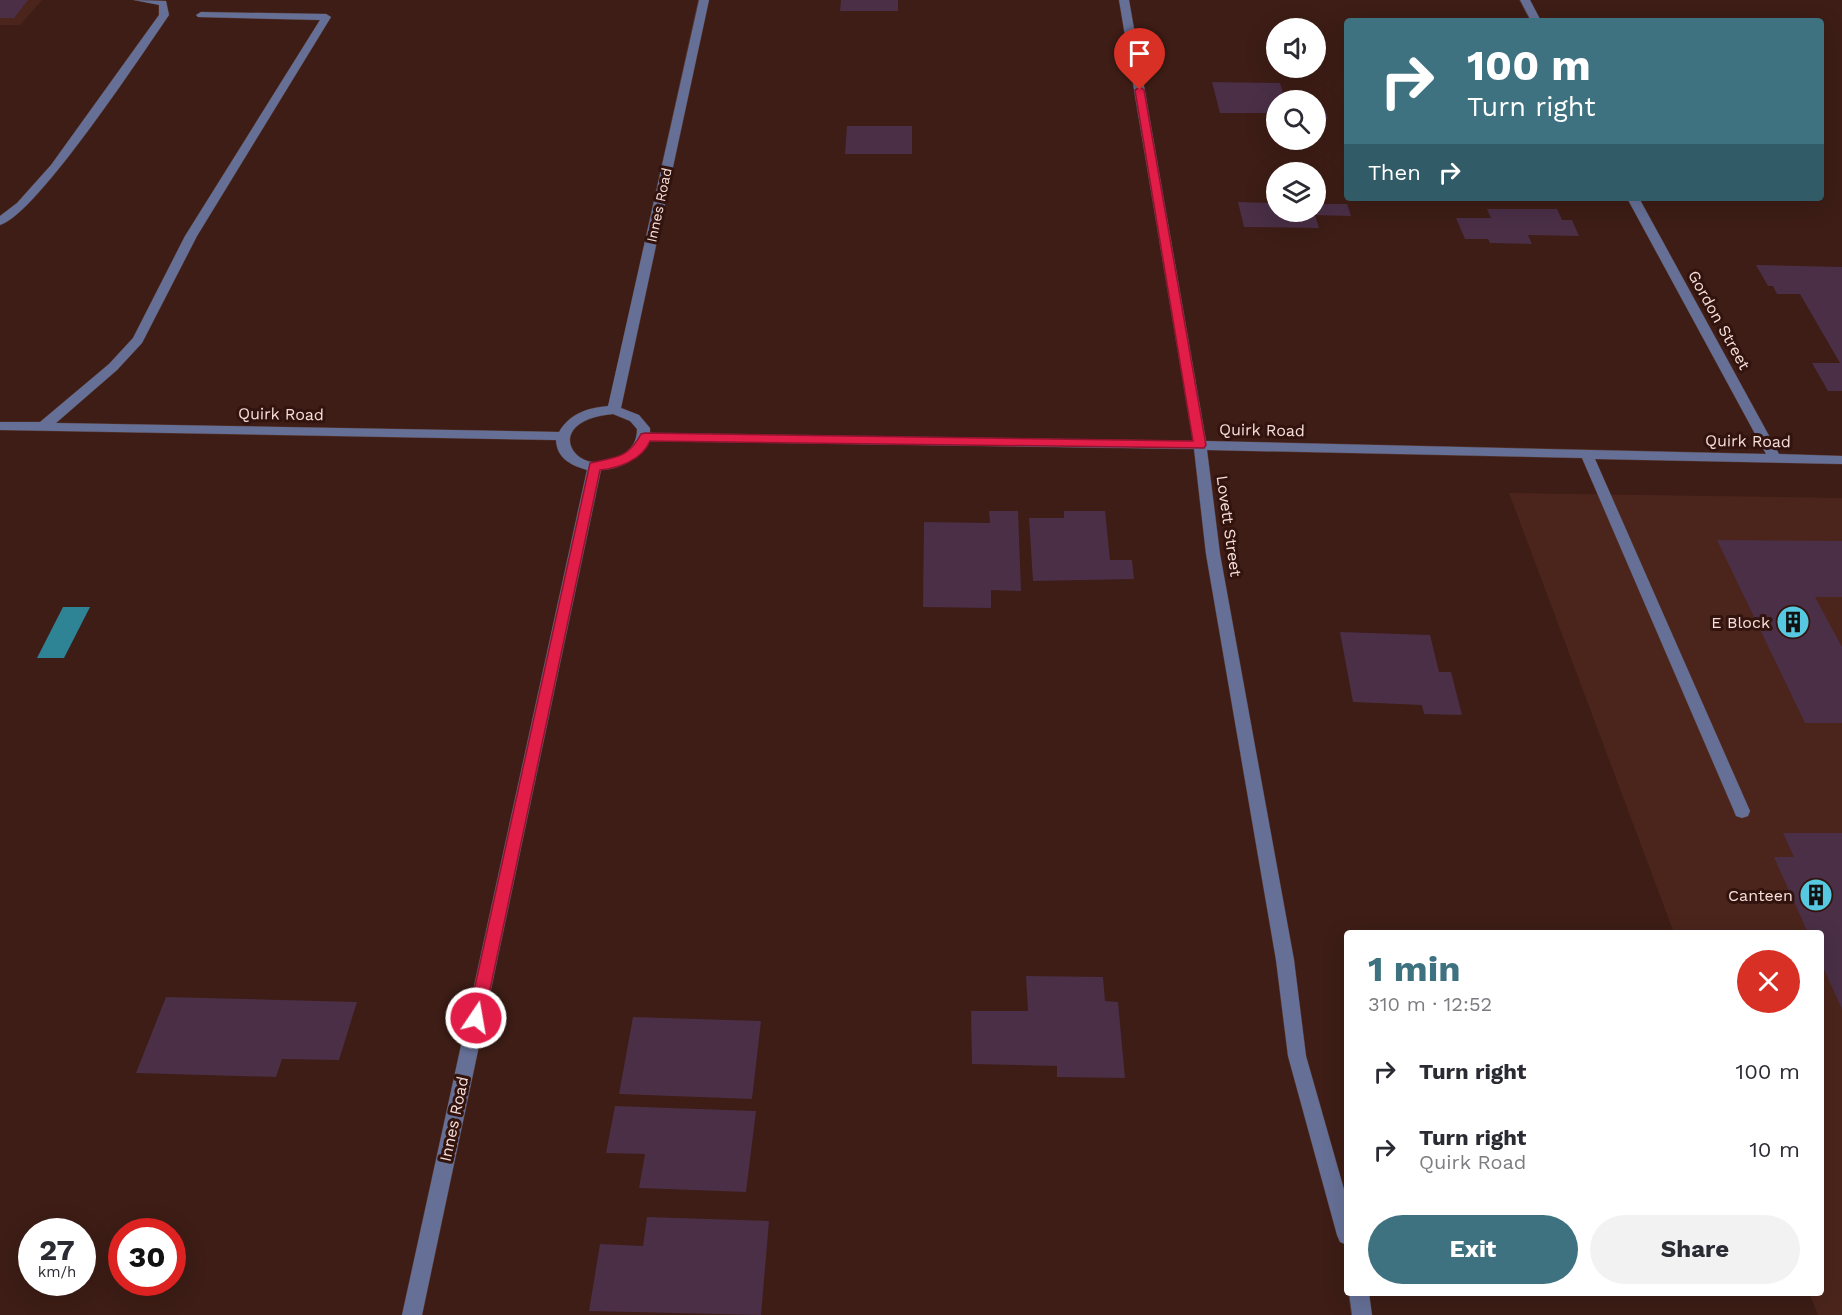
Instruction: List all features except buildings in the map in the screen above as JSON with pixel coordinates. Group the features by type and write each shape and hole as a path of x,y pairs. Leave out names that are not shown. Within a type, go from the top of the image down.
{"street":[{"path":"0,222 21,205 55,167 164,15 163,3 140,0"},
{"name":"Innes Road","path":"614,410 704,0"},
{"name":"Lovett Street","path":"1124,0 1200,445 1213,554 1285,960 1298,1056 1344,1224"},
{"path":"1525,0 1534,18"},
{"path":"44,426 113,367 138,340 191,236 326,17 201,15"},
{"name":"Gordon Street","path":"1635,201 1775,458"},
{"path":"614,410 628,413 638,419 645,428 642,446 634,455 609,465 594,466 579,463 568,456 562,447 561,436 566,428 581,417 601,411 614,410"},
{"name":"Quirk Road","path":"0,426 561,436"},
{"name":"Quirk Road","path":"645,437 1200,445 1842,460"},
{"path":"1586,453 1742,811"},
{"name":"Innes Road","path":"412,1315 594,466"},
{"path":"1359,1296 1362,1315"}],"shaded area":[{"path":"0,0 42,0 20,25 0,25"},
{"path":"1509,493 1842,498 1842,1315 1818,1315 1810,1296 1824,1296 1824,930 1673,930"}],"water":[{"path":"63,607 90,607 64,658 37,658"}],"place":[{"name":"E Block","path":"1793,622"},
{"name":"Canteen","path":"1816,895"}],"route":[{"path":"476,1018 594,466 609,465 634,455 642,446 645,437 1200,445 1140,90"}]}
